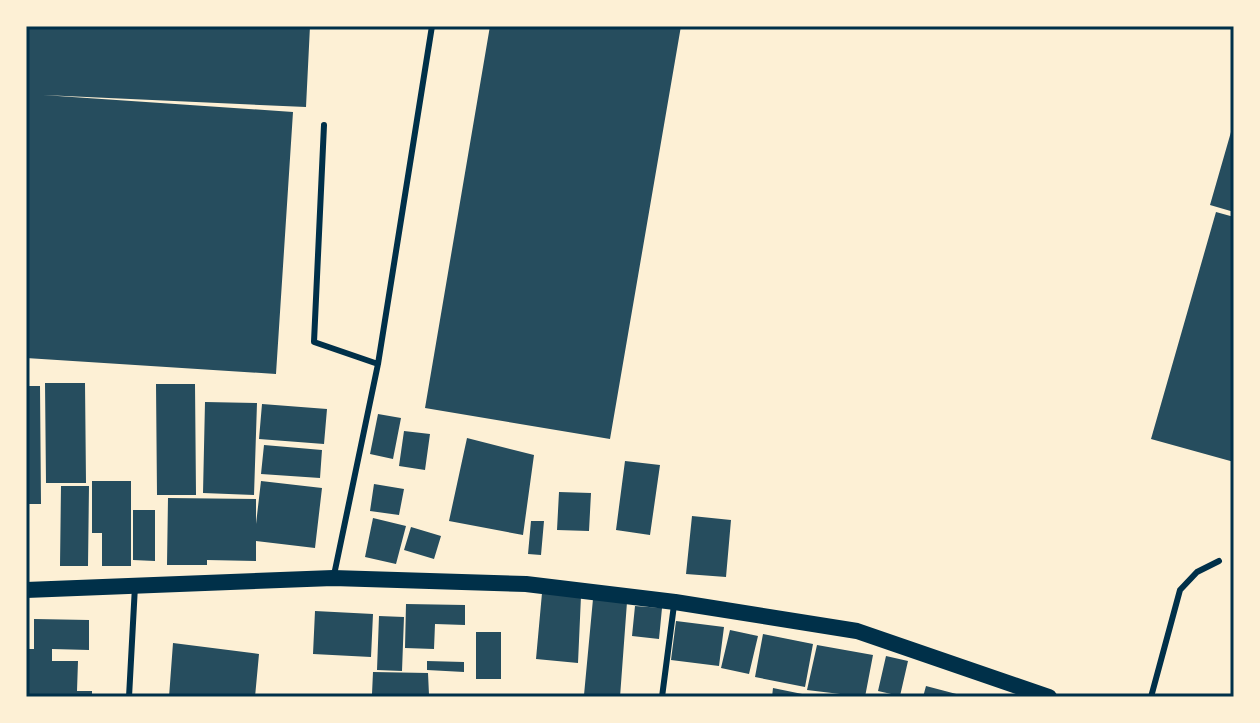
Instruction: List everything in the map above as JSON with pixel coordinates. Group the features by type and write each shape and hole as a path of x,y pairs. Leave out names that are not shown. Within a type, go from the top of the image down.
{"main road":[{"path":"26,590 333,578 526,584 675,602 857,631 1020,693 1049,697"}],"lane":[{"path":"333,578 378,364 432,26"},
{"path":"324,125 314,342 378,364"},
{"path":"1151,697 1180,590 1197,572 1219,561"},
{"path":"129,697 135,586"},
{"path":"662,697 675,602"}],"building":[{"path":"26,26 310,26 306,107 43,95 293,112 276,374 26,358"},
{"path":"490,26 681,26 610,439 425,408"},
{"path":"1234,125 1234,212 1210,205"},
{"path":"1216,212 1234,217 1234,462 1151,439"},
{"path":"45,383 85,383 86,483 46,483"},
{"path":"156,384 195,384 196,495 157,495"},
{"path":"26,386 40,386 41,504 26,504"},
{"path":"205,402 257,403 254,495 203,493"},
{"path":"262,404 327,409 324,444 259,439"},
{"path":"378,414 401,418 393,459 370,454"},
{"path":"404,431 430,434 425,470 399,466"},
{"path":"467,438 534,455 523,535 449,521"},
{"path":"264,445 322,450 320,478 261,474"},
{"path":"625,461 660,465 650,535 616,530"},
{"path":"92,481 131,481 131,566 102,566 102,533 92,533"},
{"path":"261,481 322,488 315,548 256,541 256,561 207,560 207,565 167,565 168,498 256,499 256,524"},
{"path":"374,484 404,489 399,515 370,511"},
{"path":"61,486 89,486 88,566 60,566"},
{"path":"559,492 591,493 589,531 557,530"},
{"path":"133,510 155,510 155,561 133,560"},
{"path":"692,516 731,520 726,577 686,574"},
{"path":"373,518 406,526 396,564 365,557"},
{"path":"531,521 544,521 541,555 528,554"},
{"path":"411,527 441,536 434,559 404,550"},
{"path":"542,593 581,596 578,663 536,659"},
{"path":"593,599 627,602 620,697 584,695"},
{"path":"406,604 465,605 465,625 435,624 434,649 405,648"},
{"path":"635,606 662,608 659,639 632,636"},
{"path":"315,611 373,614 371,657 313,654"},
{"path":"379,616 404,617 402,671 377,670"},
{"path":"34,619 89,620 89,650 52,649 52,661 78,661 77,691 92,691 92,697 26,697 26,649 34,649"},
{"path":"676,621 724,627 719,666 671,660"},
{"path":"730,630 758,636 749,674 721,668"},
{"path":"476,632 501,632 501,679 476,679"},
{"path":"763,634 813,644 805,687 755,677"},
{"path":"173,643 259,654 255,697 169,697"},
{"path":"817,645 873,655 865,697 807,690"},
{"path":"886,656 908,661 900,696 878,691"},
{"path":"427,661 464,662 464,672 427,670"},
{"path":"373,672 428,673 429,695 372,694"},
{"path":"926,686 964,696 964,697 923,697"},
{"path":"773,688 812,696 812,697 772,697"}]}
